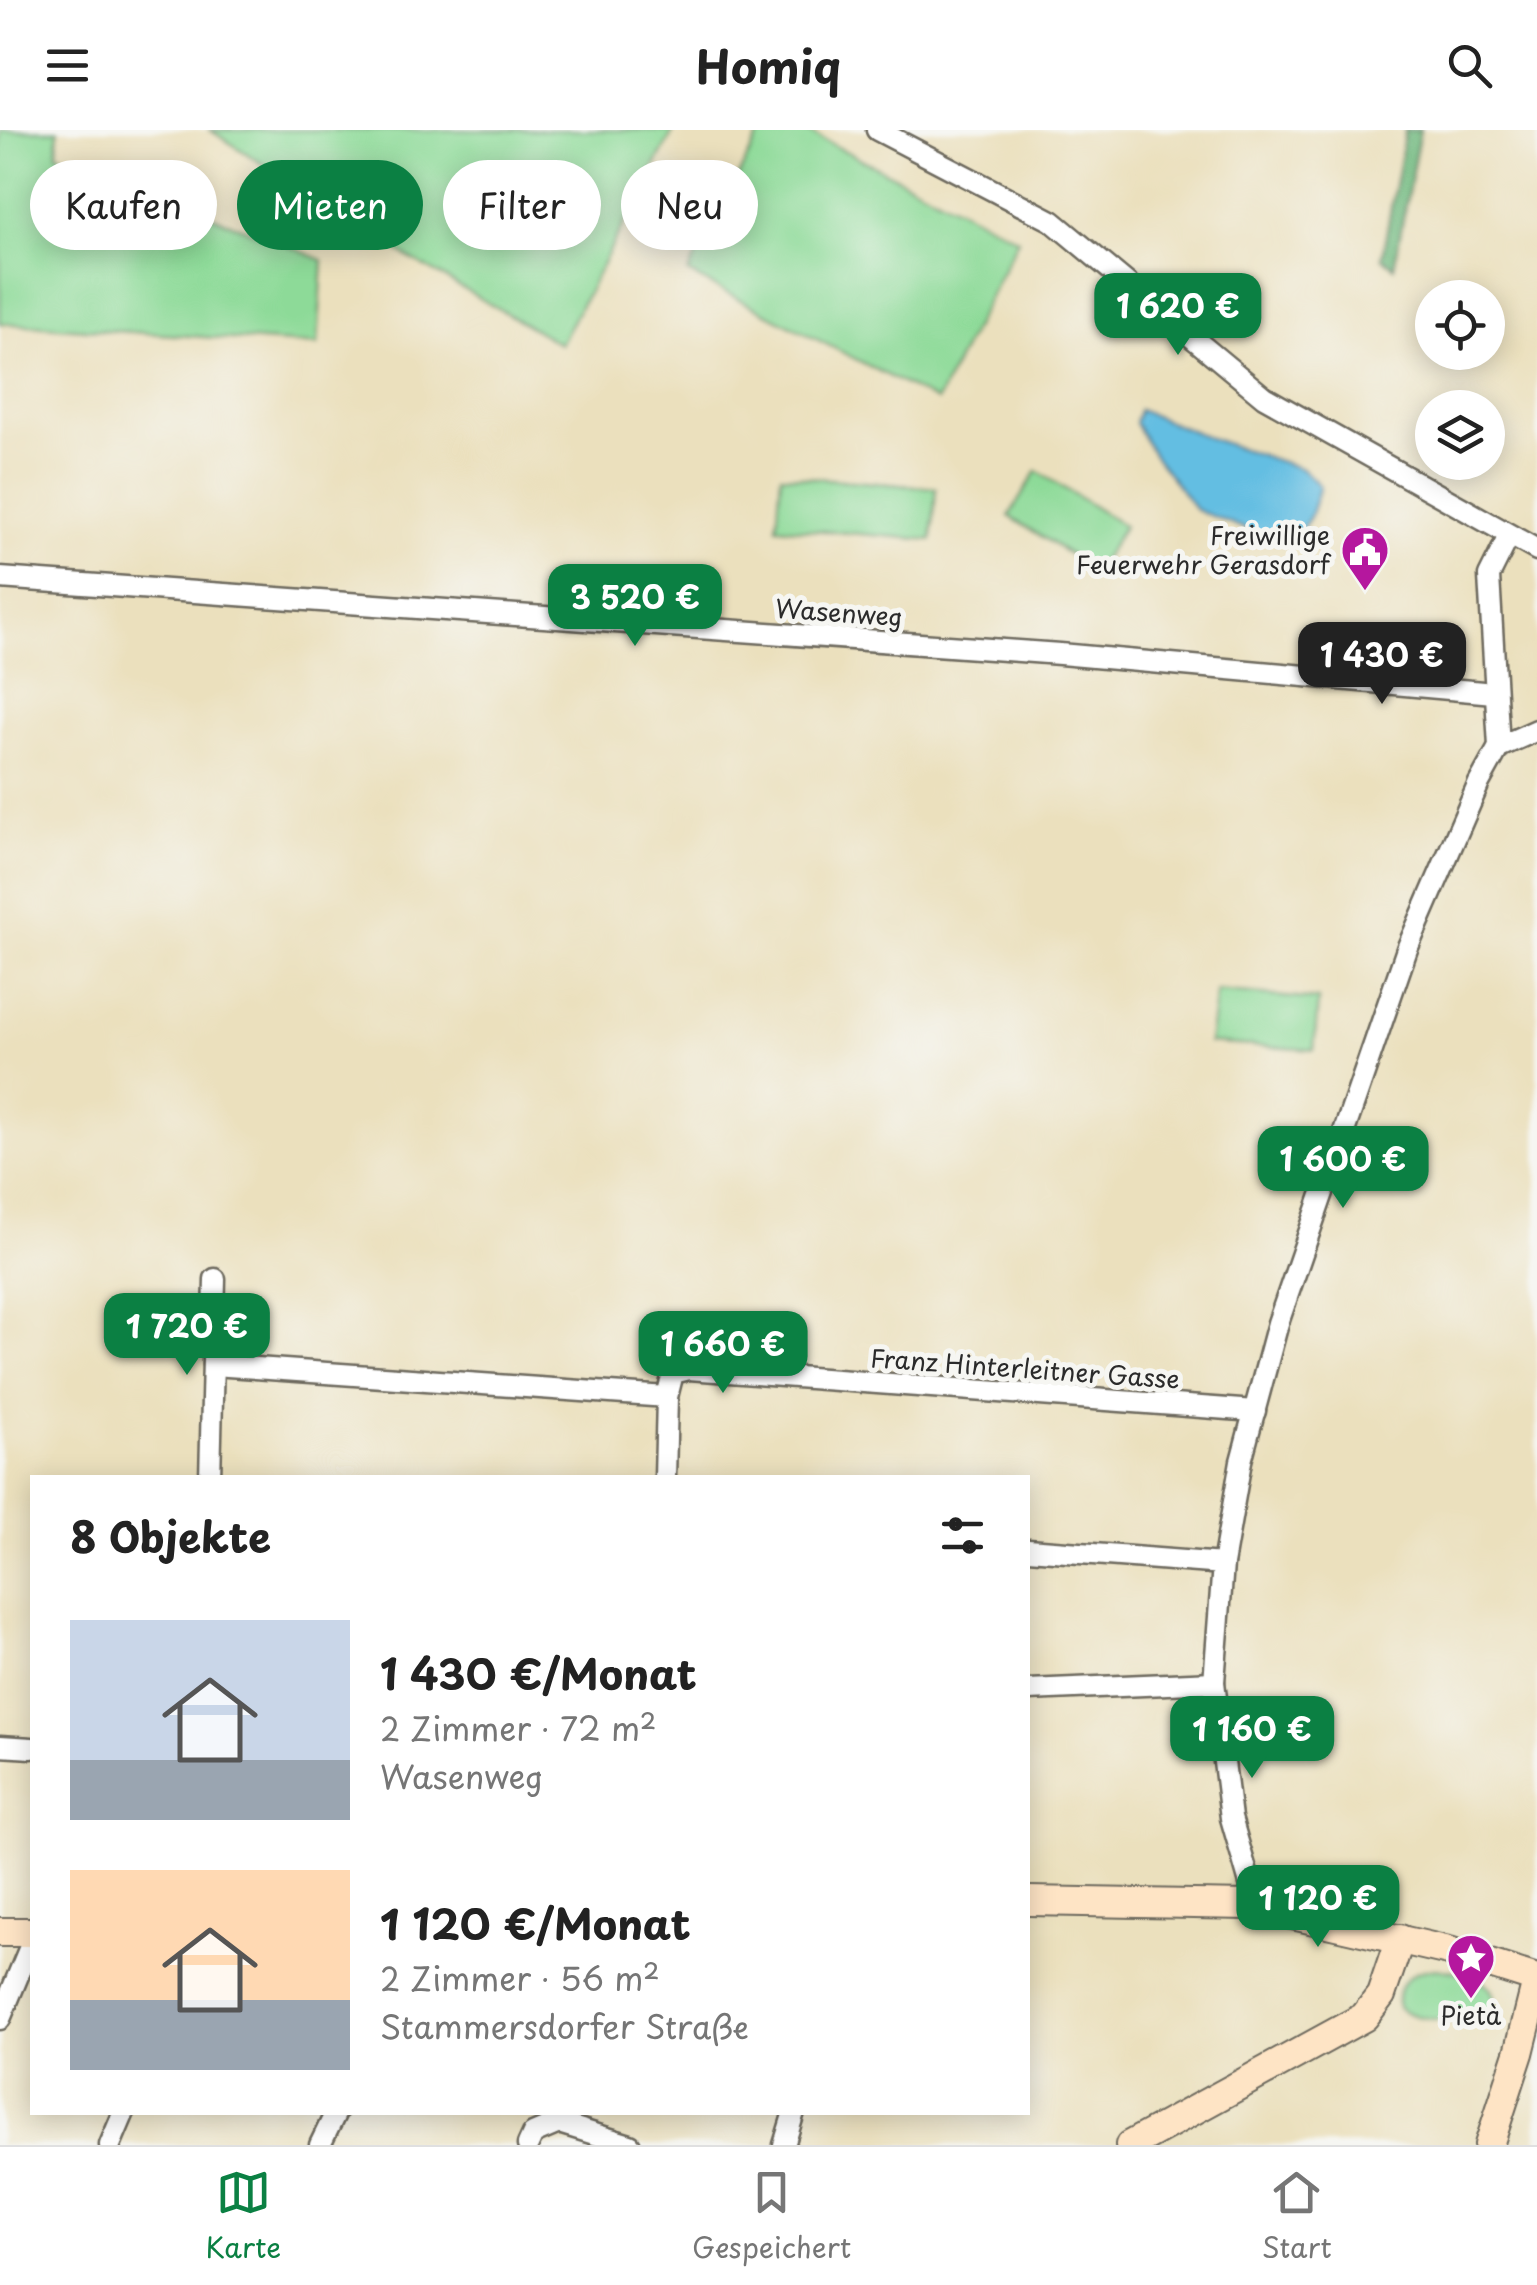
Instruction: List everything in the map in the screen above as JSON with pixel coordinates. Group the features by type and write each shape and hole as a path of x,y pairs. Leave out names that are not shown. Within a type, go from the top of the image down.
{"main road":[{"path":"1030,1901 1249,1905 1400,1939 1508,1968 1537,1980 1520,2053 1489,2145"},
{"path":"0,1932 30,1932"},
{"path":"1130,2145 1364,2017 1381,1994 1400,1939"}],"street":[{"path":"877,130 1052,221 1264,397 1537,550"},
{"path":"1249,1905 1251,1886 1231,1818 1214,1682 1223,1564 1242,1461 1278,1322 1406,949 1499,747 1489,576 1510,536"},
{"name":"Wasenweg","path":"0,578 1060,654 1494,693"},
{"path":"1499,747 1537,730"},
{"path":"210,1475 215,1279"},
{"path":"213,1365 667,1397 665,1475"},
{"name":"Franz Hinterleitner Gasse","path":"667,1397 673,1372 689,1368 1255,1411"},
{"path":"1030,1549 1223,1564"},
{"path":"1030,1690 1214,1682"},
{"path":"0,1746 30,1748"},
{"path":"0,2018 30,1947"},
{"path":"110,2145 123,2115"},
{"path":"320,2145 335,2115"},
{"path":"784,2145 793,2115"},
{"path":"528,2145 533,2134 559,2123 630,2145"}],"green space":[{"path":"0,130 58,130 57,154 72,160 30,160 30,250 217,250 217,218 237,226 237,250 298,250 323,260 318,345 0,323"},
{"path":"210,130 674,130 658,160 621,160 621,229 560,344 397,250 423,250 423,160 257,160"},
{"path":"762,130 804,130 1018,239 937,401 688,273 700,250 758,250 758,160 746,160"},
{"path":"1405,130 1420,130 1394,267 1382,257"},
{"path":"1037,471 1124,526 1096,571 1009,516"},
{"path":"781,475 936,488 932,540 777,527"},
{"path":"1216,991 1318,1000 1314,1050 1209,1043"},
{"path":"1436,1968 1470,1975 1487,1985 1493,1993 1493,2017 1444,2020 1416,2016 1398,2007 1400,1990 1407,1978"}],"water":[{"path":"1139,410 1303,469 1320,486 1310,517 1290,546 1196,510 1153,454 1135,423"}],"place":[{"name":"Freiwillige Feuerwehr Gerasdorf","path":"1365,592"},
{"name":"Pietà","path":"1471,2000"}]}
